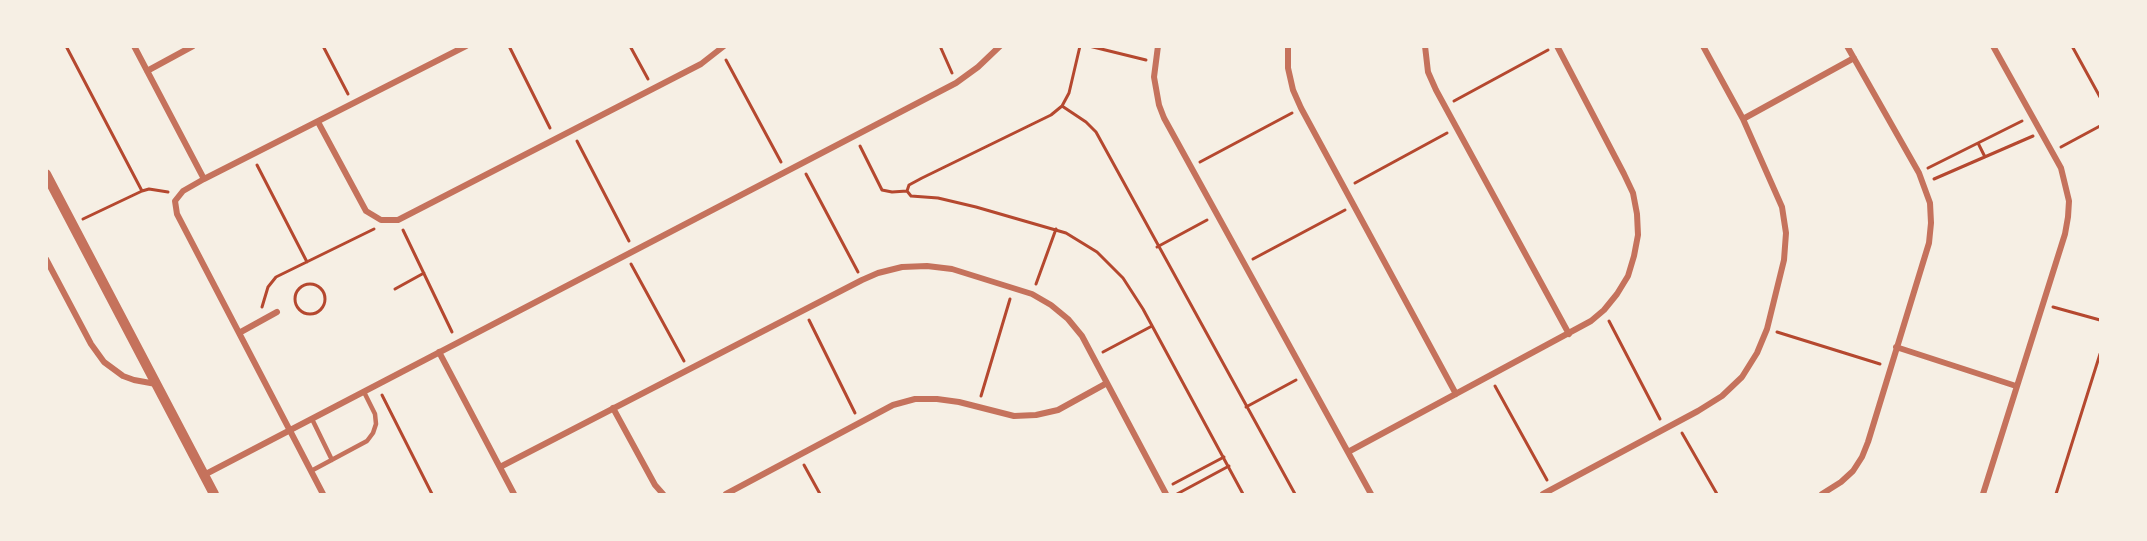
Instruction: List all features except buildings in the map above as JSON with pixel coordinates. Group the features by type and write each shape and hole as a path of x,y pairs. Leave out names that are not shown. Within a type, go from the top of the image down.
{"street":[{"path":"134,46 204,179"},
{"path":"147,71 193,46"},
{"path":"323,495 177,213 175,207 178,195 204,179 466,46"},
{"path":"204,475 956,83 978,67 1000,46"},
{"path":"1158,46 1154,77 1164,118 1371,495"},
{"path":"1288,46 1288,68 1293,90 1301,108 1456,394"},
{"path":"1425,46 1428,72 1444,106 1569,334"},
{"path":"1348,452 1591,321 1604,310 1628,276 1638,235 1633,193 1556,46"},
{"path":"1543,495 1722,396 1742,376 1757,353 1767,329 1784,260 1786,233 1782,207 1743,118 1703,46"},
{"path":"1822,495 1853,471 1862,457 1929,243 1931,223 1930,203 1919,173 1847,46"},
{"path":"1983,495 2065,234 2068,217 2066,184 2061,168 1993,46"},
{"path":"318,122 366,211 381,220 398,220 701,64 722,48"},
{"path":"1743,118 1854,58"},
{"path":"46,174 214,495"},
{"path":"46,259 91,344 104,362 123,376 157,384"},
{"path":"500,467 862,280 878,273 903,267 927,266 952,270 1032,294 1051,305 1068,319 1082,336 1094,357 1165,492"},
{"path":"239,333 277,312"},
{"path":"1896,347 2016,386"},
{"path":"439,352 514,495"},
{"path":"726,495 893,405 915,399 938,399 978,406 1014,416 1036,415 1058,410 1107,383"},
{"path":"613,408 655,485 663,495"}],"lane":[{"path":"311,471 367,441 373,433 376,424 375,414 364,392"},
{"path":"312,419 332,460"}],"path":[{"path":"66,46 142,191"},
{"path":"323,46 353,104"},
{"path":"509,46 555,139"},
{"path":"630,46 653,89"},
{"path":"940,46 956,83"},
{"path":"907,191 909,185 1051,115 1062,106 1069,93 1080,46"},
{"path":"1089,46 1155,63"},
{"path":"1444,106 1556,46"},
{"path":"2072,46 2100,97"},
{"path":"722,48 787,172"},
{"path":"1062,106 1080,117 1096,132 1295,495"},
{"path":"1190,167 1301,108"},
{"path":"1919,173 2031,116"},
{"path":"2052,153 2100,126"},
{"path":"1345,189 1456,128"},
{"path":"572,131 634,251"},
{"path":"1924,184 2041,133"},
{"path":"855,136 882,190 907,191"},
{"path":"1978,143 1984,157"},
{"path":"252,155 307,262"},
{"path":"801,165 862,280"},
{"path":"73,224 142,191 158,189 178,195"},
{"path":"907,191 911,196 938,198 1066,232 1097,252 1123,278 1152,326 1243,495"},
{"path":"1244,264 1354,205"},
{"path":"1158,247 1217,215"},
{"path":"398,220 457,343"},
{"path":"263,320 261,309 263,297 268,286 276,277 390,221"},
{"path":"1032,294 1056,229"},
{"path":"626,255 688,369"},
{"path":"395,289 424,273"},
{"path":"314,285 323,292 324,304 317,312 306,313 297,306 296,295 303,286 314,285"},
{"path":"978,406 1013,288"},
{"path":"2042,304 2100,320"},
{"path":"804,309 859,423"},
{"path":"1604,310 1665,429"},
{"path":"1094,357 1152,326"},
{"path":"1767,329 1890,367"},
{"path":"2056,495 2100,354"},
{"path":"1246,406 1305,374"},
{"path":"1490,377 1552,489"},
{"path":"377,385 432,495"},
{"path":"1676,423 1717,495"},
{"path":"799,456 819,495"},
{"path":"1165,492 1224,457"},
{"path":"1175,495 1229,466"}]}
